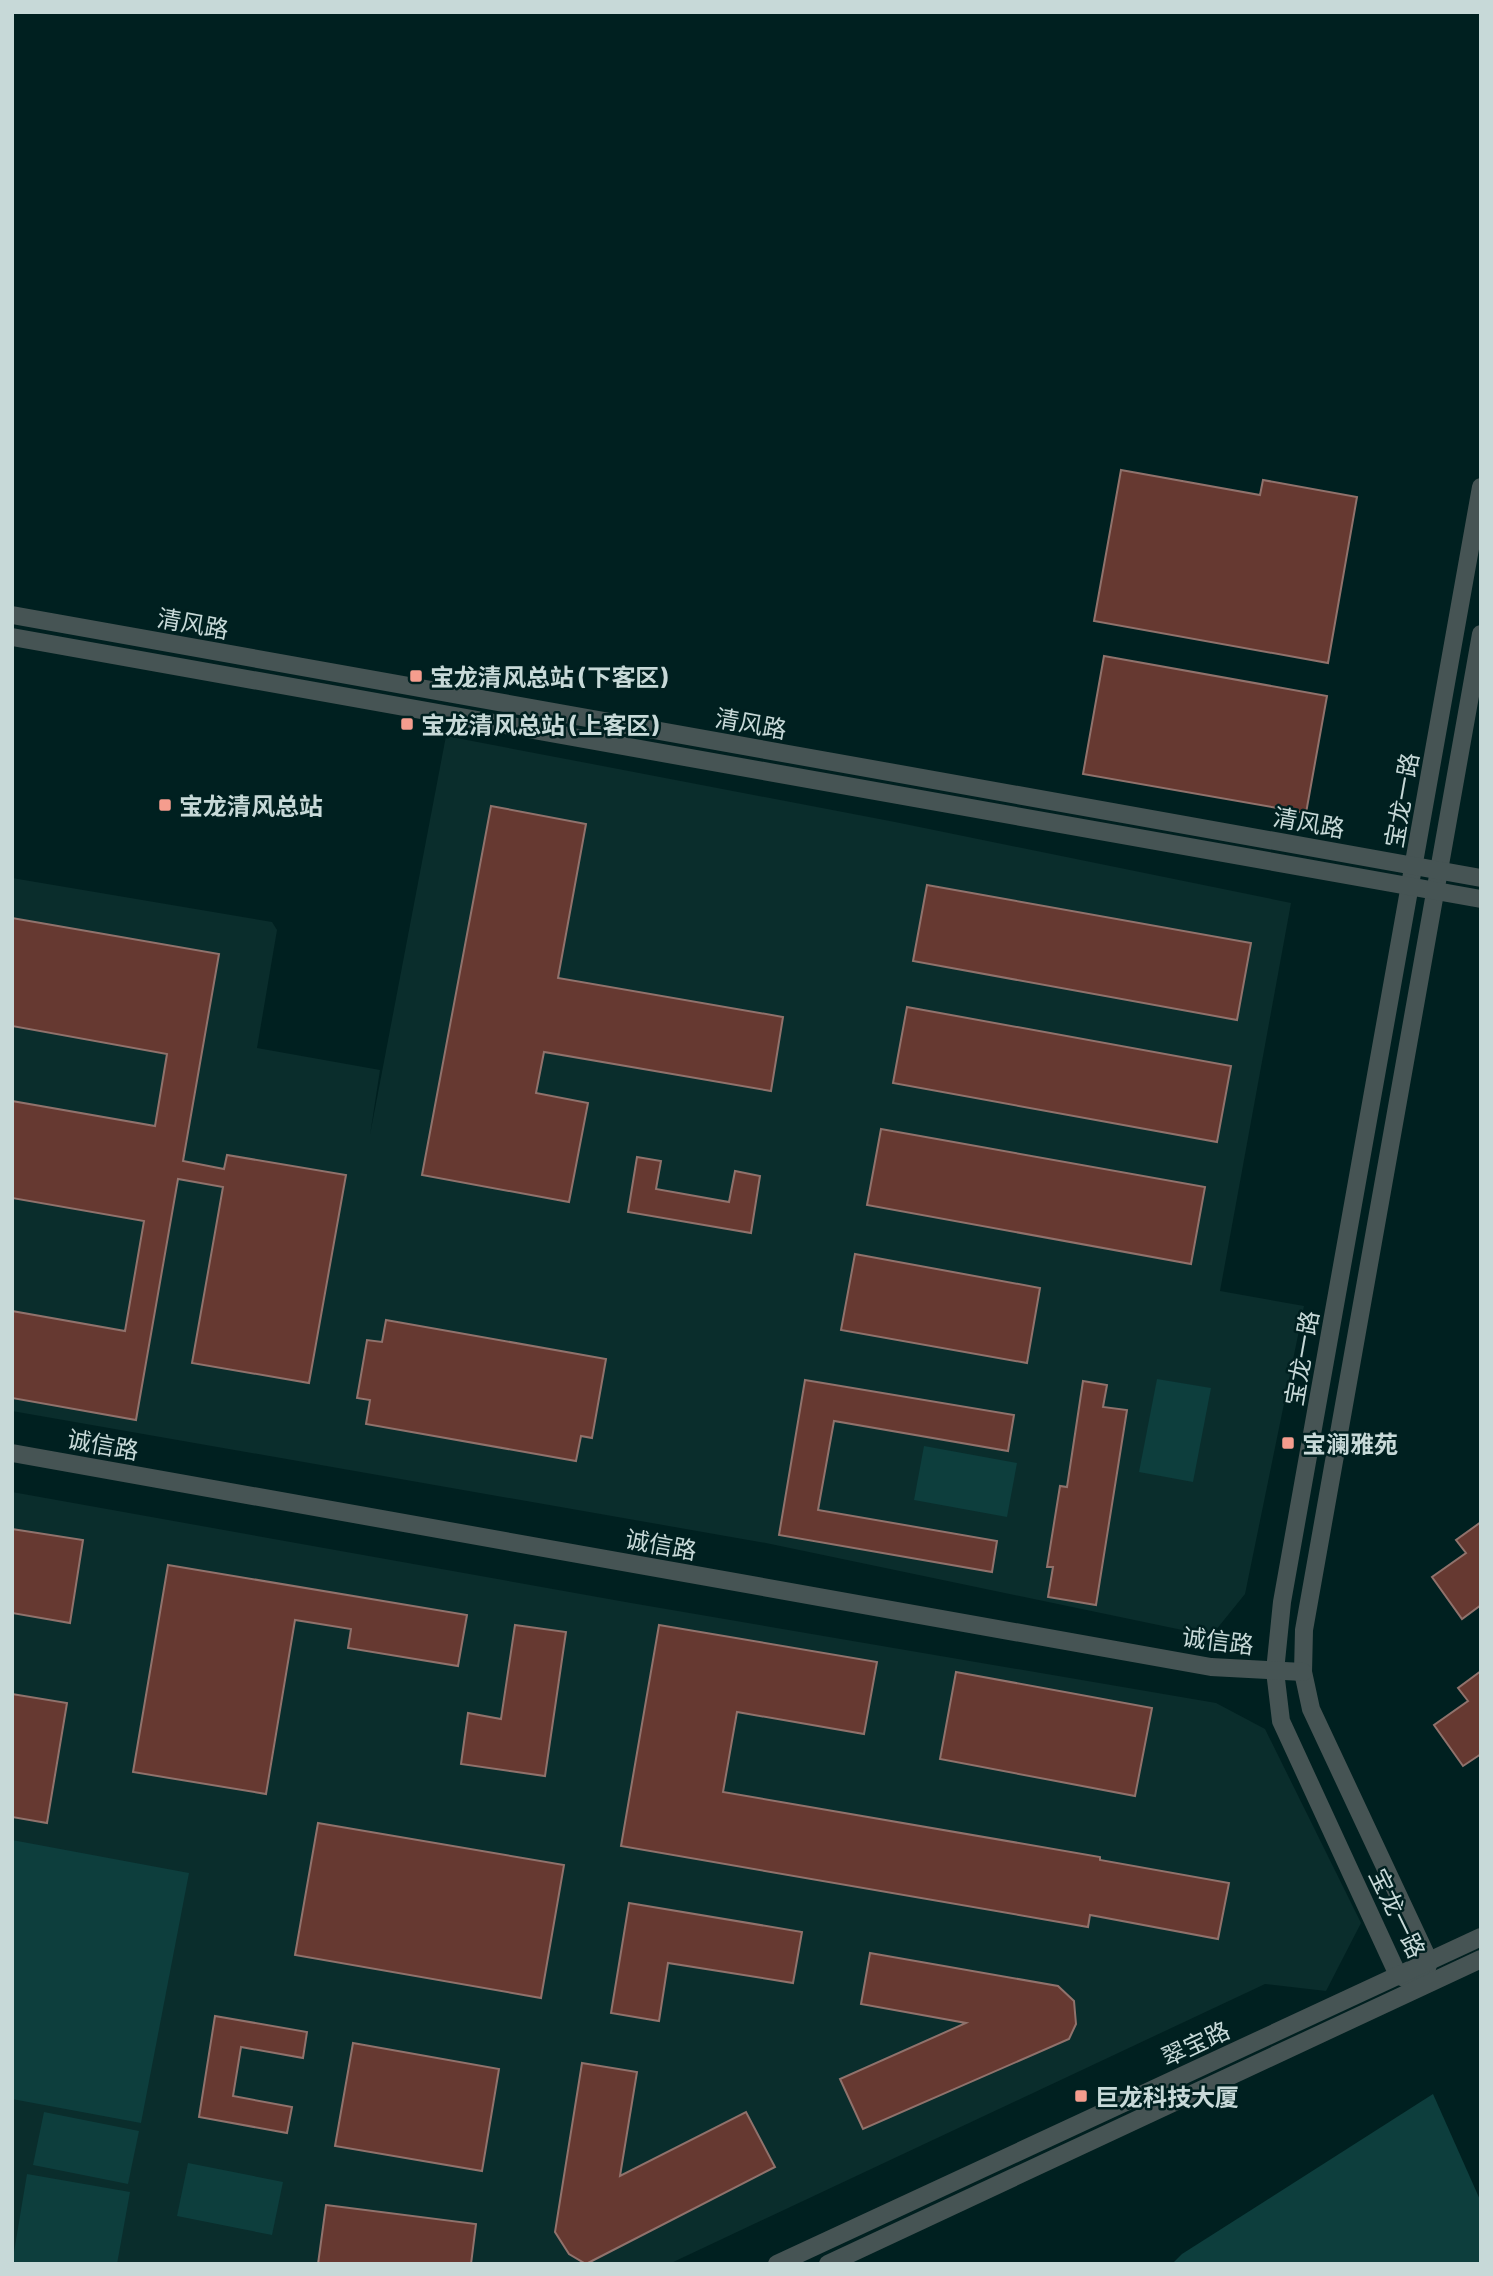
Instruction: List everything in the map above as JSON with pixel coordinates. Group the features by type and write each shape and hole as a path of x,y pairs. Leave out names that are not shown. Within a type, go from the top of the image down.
{"street":[{"name":"宝龙一路","path":"1481,487 1282,1602 1275,1671 1281,1721 1398,1975 1422,1986 1429,1961 1311,1710 1303,1672 1304,1630 1481,634"},
{"name":"清风路","path":"12,615 1481,878"},
{"name":"清风路","path":"12,637 1481,899"},
{"name":"诚信路","path":"12,1453 1211,1667 1303,1672"},
{"name":"翠宝路","path":"777,2264 1481,1937"},
{"name":"翠宝路","path":"828,2264 1481,1959"}],"shaded area":[{"path":"446,736 895,822 1291,903 1220,1291 1304,1306 1245,1594 1211,1636 766,1543 12,1411 12,878 272,922 277,930 257,1048 380,1070 370,1135"},
{"path":"1157,1379 1211,1388 1193,1482 1139,1472"},
{"path":"924,1446 1017,1463 1007,1517 914,1500"},
{"path":"12,1492 631,1603 1216,1703 1265,1729 1361,1923 1326,1991 1265,1984 669,2264 12,2264"},
{"path":"12,1840 189,1873 141,2123 12,2099"},
{"path":"1433,2094 1481,2202 1481,2264 1172,2264 1182,2254"},
{"path":"44,2112 139,2131 128,2184 33,2165"},
{"path":"188,2163 283,2182 272,2235 177,2216"},
{"path":"27,2174 130,2192 117,2264 12,2264"}],"building":[{"path":"1121,470 1260,495 1263,480 1357,497 1328,663 1094,621"},
{"path":"1104,656 1327,696 1306,813 1083,774"},
{"path":"491,806 586,824 558,978 783,1017 771,1091 544,1052 536,1093 588,1103 569,1202 422,1175"},
{"path":"927,885 1251,943 1237,1020 913,961"},
{"path":"12,918 219,954 183,1161 224,1169 227,1155 346,1175 309,1383 192,1363 223,1187 178,1179 136,1420 12,1398 12,1311 125,1331 144,1221 12,1198 12,1101 155,1126 167,1054 12,1026"},
{"path":"907,1007 1231,1066 1217,1142 893,1083"},
{"path":"881,1129 1205,1187 1191,1264 867,1205"},
{"path":"637,1157 661,1161 656,1189 729,1202 735,1171 760,1176 751,1233 628,1212"},
{"path":"855,1254 1040,1288 1027,1363 841,1330"},
{"path":"386,1320 606,1359 592,1438 581,1436 576,1461 366,1424 370,1400 357,1398 367,1340 382,1342"},
{"path":"805,1380 1014,1415 1008,1451 834,1421 818,1510 997,1541 992,1572 779,1535"},
{"path":"1083,1381 1107,1385 1103,1407 1127,1410 1096,1605 1048,1597 1053,1567 1047,1567 1060,1486 1067,1487"},
{"path":"1481,1522 1481,1605 1462,1619 1432,1577 1466,1553 1456,1540"},
{"path":"12,1529 83,1540 70,1623 12,1613"},
{"path":"168,1565 467,1615 458,1666 348,1648 351,1629 295,1620 266,1794 133,1772"},
{"path":"515,1625 566,1632 545,1776 461,1764 468,1713 501,1719"},
{"path":"659,1625 877,1662 864,1734 737,1712 723,1792 1100,1857 1100,1860 1229,1883 1218,1939 1090,1915 1088,1927 621,1846"},
{"path":"1481,1671 1481,1754 1463,1766 1434,1725 1468,1701 1458,1688"},
{"path":"956,1672 1152,1708 1135,1796 940,1759"},
{"path":"12,1694 67,1703 47,1823 12,1817"},
{"path":"318,1823 564,1865 541,1998 295,1955"},
{"path":"629,1903 802,1932 793,1983 668,1963 659,2021 611,2013"},
{"path":"870,1953 1058,1986 1074,2001 1076,2024 1069,2039 863,2129 840,2079 966,2023 861,2004"},
{"path":"215,2016 307,2032 303,2058 241,2047 233,2096 292,2107 287,2133 199,2117"},
{"path":"353,2043 499,2069 482,2171 335,2146"},
{"path":"582,2063 637,2072 620,2176 746,2112 775,2167 586,2264 569,2254 555,2232"},
{"path":"326,2205 476,2224 471,2264 318,2264"}],"place":[{"name":"宝龙清风总站 (下客区)","path":"416,676"},
{"name":"宝龙清风总站 (上客区)","path":"407,724"},
{"name":"宝龙清风总站","path":"165,805"},
{"name":"宝澜雅苑","path":"1288,1443"},
{"name":"巨龙科技大厦","path":"1081,2096"}]}
